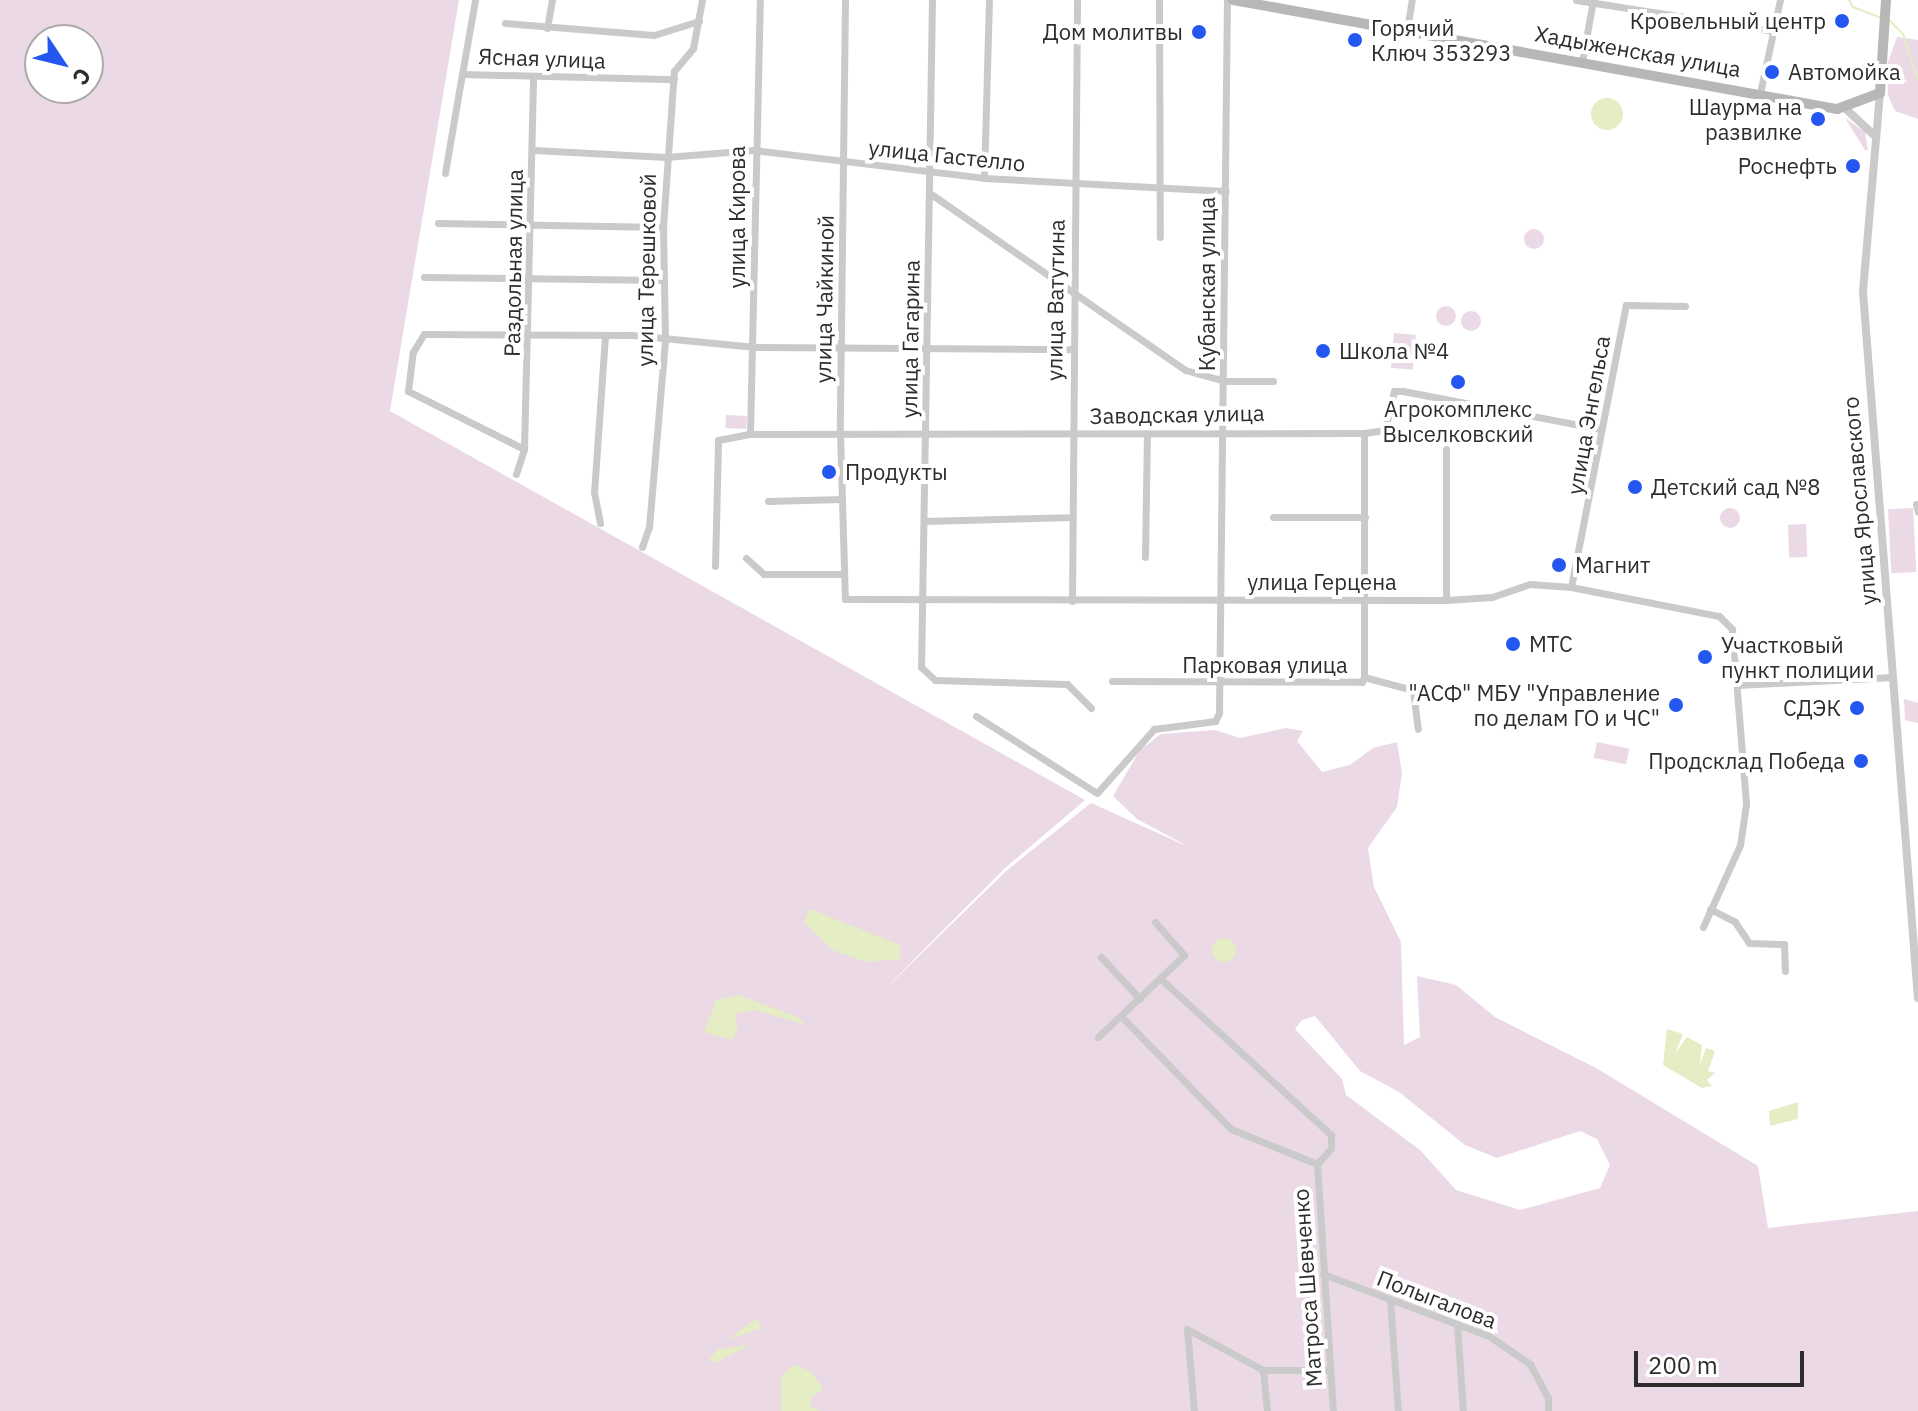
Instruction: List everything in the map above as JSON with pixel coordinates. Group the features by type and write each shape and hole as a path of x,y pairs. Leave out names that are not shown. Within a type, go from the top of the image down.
{"main road":[{"name":"Хадыженская улица","path":"1230,0 1846,109"},
{"name":"улица Ярославского","path":"1880,93 1886,0"},
{"path":"1846,109 1880,93"}],"street":[{"path":"462,74 475,0"},
{"path":"547,28 552,0"},
{"name":"улица Терешковой","path":"642,547 649,527 665,340 663,227 674,79 693,48 702,0"},
{"name":"улица Кирова","path":"750,434 755,347 754,150 760,0"},
{"name":"улица Чайкиной","path":"845,0 840,433 845,599"},
{"name":"улица Гагарина","path":"932,0 924,521 918,603 921,667 928,676 1067,684 1091,708"},
{"path":"984,178 989,0"},
{"name":"улица Ватутина","path":"1072,601 1070,433 1077,294 1077,0"},
{"path":"1159,0 1160,237"},
{"name":"Кубанская улица","path":"976,716 1097,793 1154,729 1215,721 1219,713 1230,0"},
{"path":"1407,30 1412,0"},
{"path":"1576,0 1773,31"},
{"path":"1760,93 1780,0"},
{"path":"1582,62 1593,1"},
{"path":"505,23 654,35 699,21"},
{"name":"Ясная улица","path":"445,173 462,74 674,79"},
{"name":"Раздольная улица","path":"516,474 524,449 530,337 533,77"},
{"name":"улица Ярославского","path":"1880,93 1863,292 1918,998"},
{"path":"1846,109 1876,137"},
{"name":"улица Гастелло","path":"534,150 666,157 754,150 984,178 1158,190 1226,191"},
{"name":"Заводская улица","path":"931,194 1185,370 1225,381 1273,381"},
{"path":"438,223 663,227"},
{"path":"424,277 664,280"},
{"name":"улица Энгельса","path":"1571,587 1626,305 1685,306"},
{"path":"524,449 408,391 415,345 424,334 605,337 755,347 1073,349"},
{"name":"улица Терешковой","path":"600,523 594,493 605,337"},
{"path":"1364,677 1364,433 1385,430 1394,391 1418,391 1601,429"},
{"name":"Заводская улица","path":"715,566 718,440 750,434 840,433 1147,434 1221,430 1364,433"},
{"path":"1145,557 1147,434"},
{"path":"1446,449 1446,600"},
{"path":"768,501 842,499"},
{"path":"924,521 1072,517"},
{"path":"1273,517 1365,517"},
{"path":"746,558 764,574 842,574"},
{"name":"улица Герцена","path":"845,599 918,603 1446,600 1492,597 1530,584 1571,587 1719,616 1732,629 1745,822 1740,845 1703,927"},
{"name":"Парковая улица","path":"1112,681 1219,684 1362,682 1364,677 1413,690 1418,729"},
{"path":"1738,685 1893,677"},
{"path":"1710,909 1740,927 1749,943 1787,946 1785,971"},
{"path":"1098,1037 1184,955 1155,922"},
{"path":"1101,957 1140,999"},
{"name":"Матроса Шевченко","path":"1161,979 1331,1135 1331,1148 1317,1164 1333,1411"},
{"path":"1122,1017 1231,1129 1317,1164"},
{"name":"Полыгалова","path":"1323,1274 1489,1336 1530,1364 1548,1398 1548,1411"},
{"path":"1390,1300 1398,1411"},
{"path":"1457,1324 1463,1411"},
{"path":"1194,1411 1187,1329 1263,1370 1330,1370"},
{"path":"1263,1370 1267,1411"}],"shaded area":[{"path":"0,0 459,0 390,411 1085,800 1004,869 874,1000 1006,871 1091,803 1189,847 1137,819 1113,796 1140,750 1161,734 1215,730 1240,738 1286,728 1303,731 1297,741 1322,772 1350,765 1373,748 1397,742 1402,773 1397,807 1368,848 1374,887 1401,942 1404,1045 1420,1037 1417,976 1456,985 1495,1017 1596,1068 1758,1166 1768,1228 1918,1211 1918,1411 0,1411","holes":["1315,1016 1360,1071 1399,1092 1465,1145 1497,1158 1580,1131 1597,1139 1610,1165 1600,1188 1520,1210 1456,1190 1420,1150 1346,1095 1342,1079 1295,1029 1302,1020"]},
{"path":"1897,37 1918,40 1918,119 1895,111 1888,95 1887,65"},
{"path":"1607,98 1618,103 1623,114 1618,125 1607,130 1596,125 1591,114 1596,103"},
{"path":"1845,118 1865,132 1868,150 1865,150"},
{"path":"1534,229 1541,232 1544,239 1541,246 1534,249 1527,246 1524,239 1527,232"},
{"path":"1446,306 1453,309 1456,316 1453,323 1446,326 1439,323 1436,316 1439,309"},
{"path":"1471,311 1478,314 1481,321 1478,328 1471,331 1464,328 1461,321 1464,314"},
{"path":"1394,333 1416,335 1413,370 1391,368"},
{"path":"726,415 747,416 746,429 725,428"},
{"path":"1726,508 1734,508 1740,518 1734,528 1726,528 1720,522 1720,514"},
{"path":"1913,508 1916,572 1891,573 1888,509"},
{"path":"1806,524 1807,557 1789,558 1788,525"},
{"path":"1904,699 1918,703 1918,723 1905,720"},
{"path":"1597,742 1629,749 1626,765 1594,758"},
{"path":"810,909 900,945 901,959 866,962 833,950 804,922"},
{"path":"1224,938 1233,941 1236,950 1233,959 1224,962 1215,959 1212,950 1215,941"},
{"path":"739,995 797,1017 806,1025 755,1010 734,1014 738,1029 732,1040 704,1032 716,1000"},
{"path":"1667,1029 1683,1034 1675,1054 1687,1037 1702,1045 1700,1065 1706,1048 1715,1051 1708,1071 1715,1073 1707,1080 1712,1086 1702,1088 1663,1065"},
{"path":"1798,1102 1798,1119 1770,1126 1769,1111"},
{"path":"758,1320 761,1328 727,1340 753,1321"},
{"path":"751,1345 714,1363 709,1359 718,1349"},
{"path":"795,1364 811,1372 823,1389 810,1399 812,1408 823,1411 781,1411 781,1376"}],"waterway":[{"path":"1849,0 1853,7 1882,18"},
{"path":"1889,20 1903,34 1918,80"}],"place":[{"name":"Кровельный центр","path":"1842,21"},
{"name":"Дом молитвы","path":"1199,32"},
{"name":"Горячий Ключ 353293","path":"1355,40"},
{"name":"Автомойка","path":"1772,72"},
{"name":"Шаурма на развилке","path":"1818,119"},
{"name":"Роснефть","path":"1853,166"},
{"name":"Школа №4","path":"1323,351"},
{"name":"Агрокомплекс Выселковский","path":"1458,382"},
{"name":"Продукты","path":"829,472"},
{"name":"Детский сад №8","path":"1635,487"},
{"name":"Магнит","path":"1559,565"},
{"name":"МТС","path":"1513,644"},
{"name":"Участковый пункт полиции","path":"1705,657"},
{"name":"\"АСФ\" МБУ \"Управление по делам ГО и ЧС\"","path":"1676,705"},
{"name":"СДЭК","path":"1857,708"},
{"name":"Продсклад Победа","path":"1861,761"}]}
